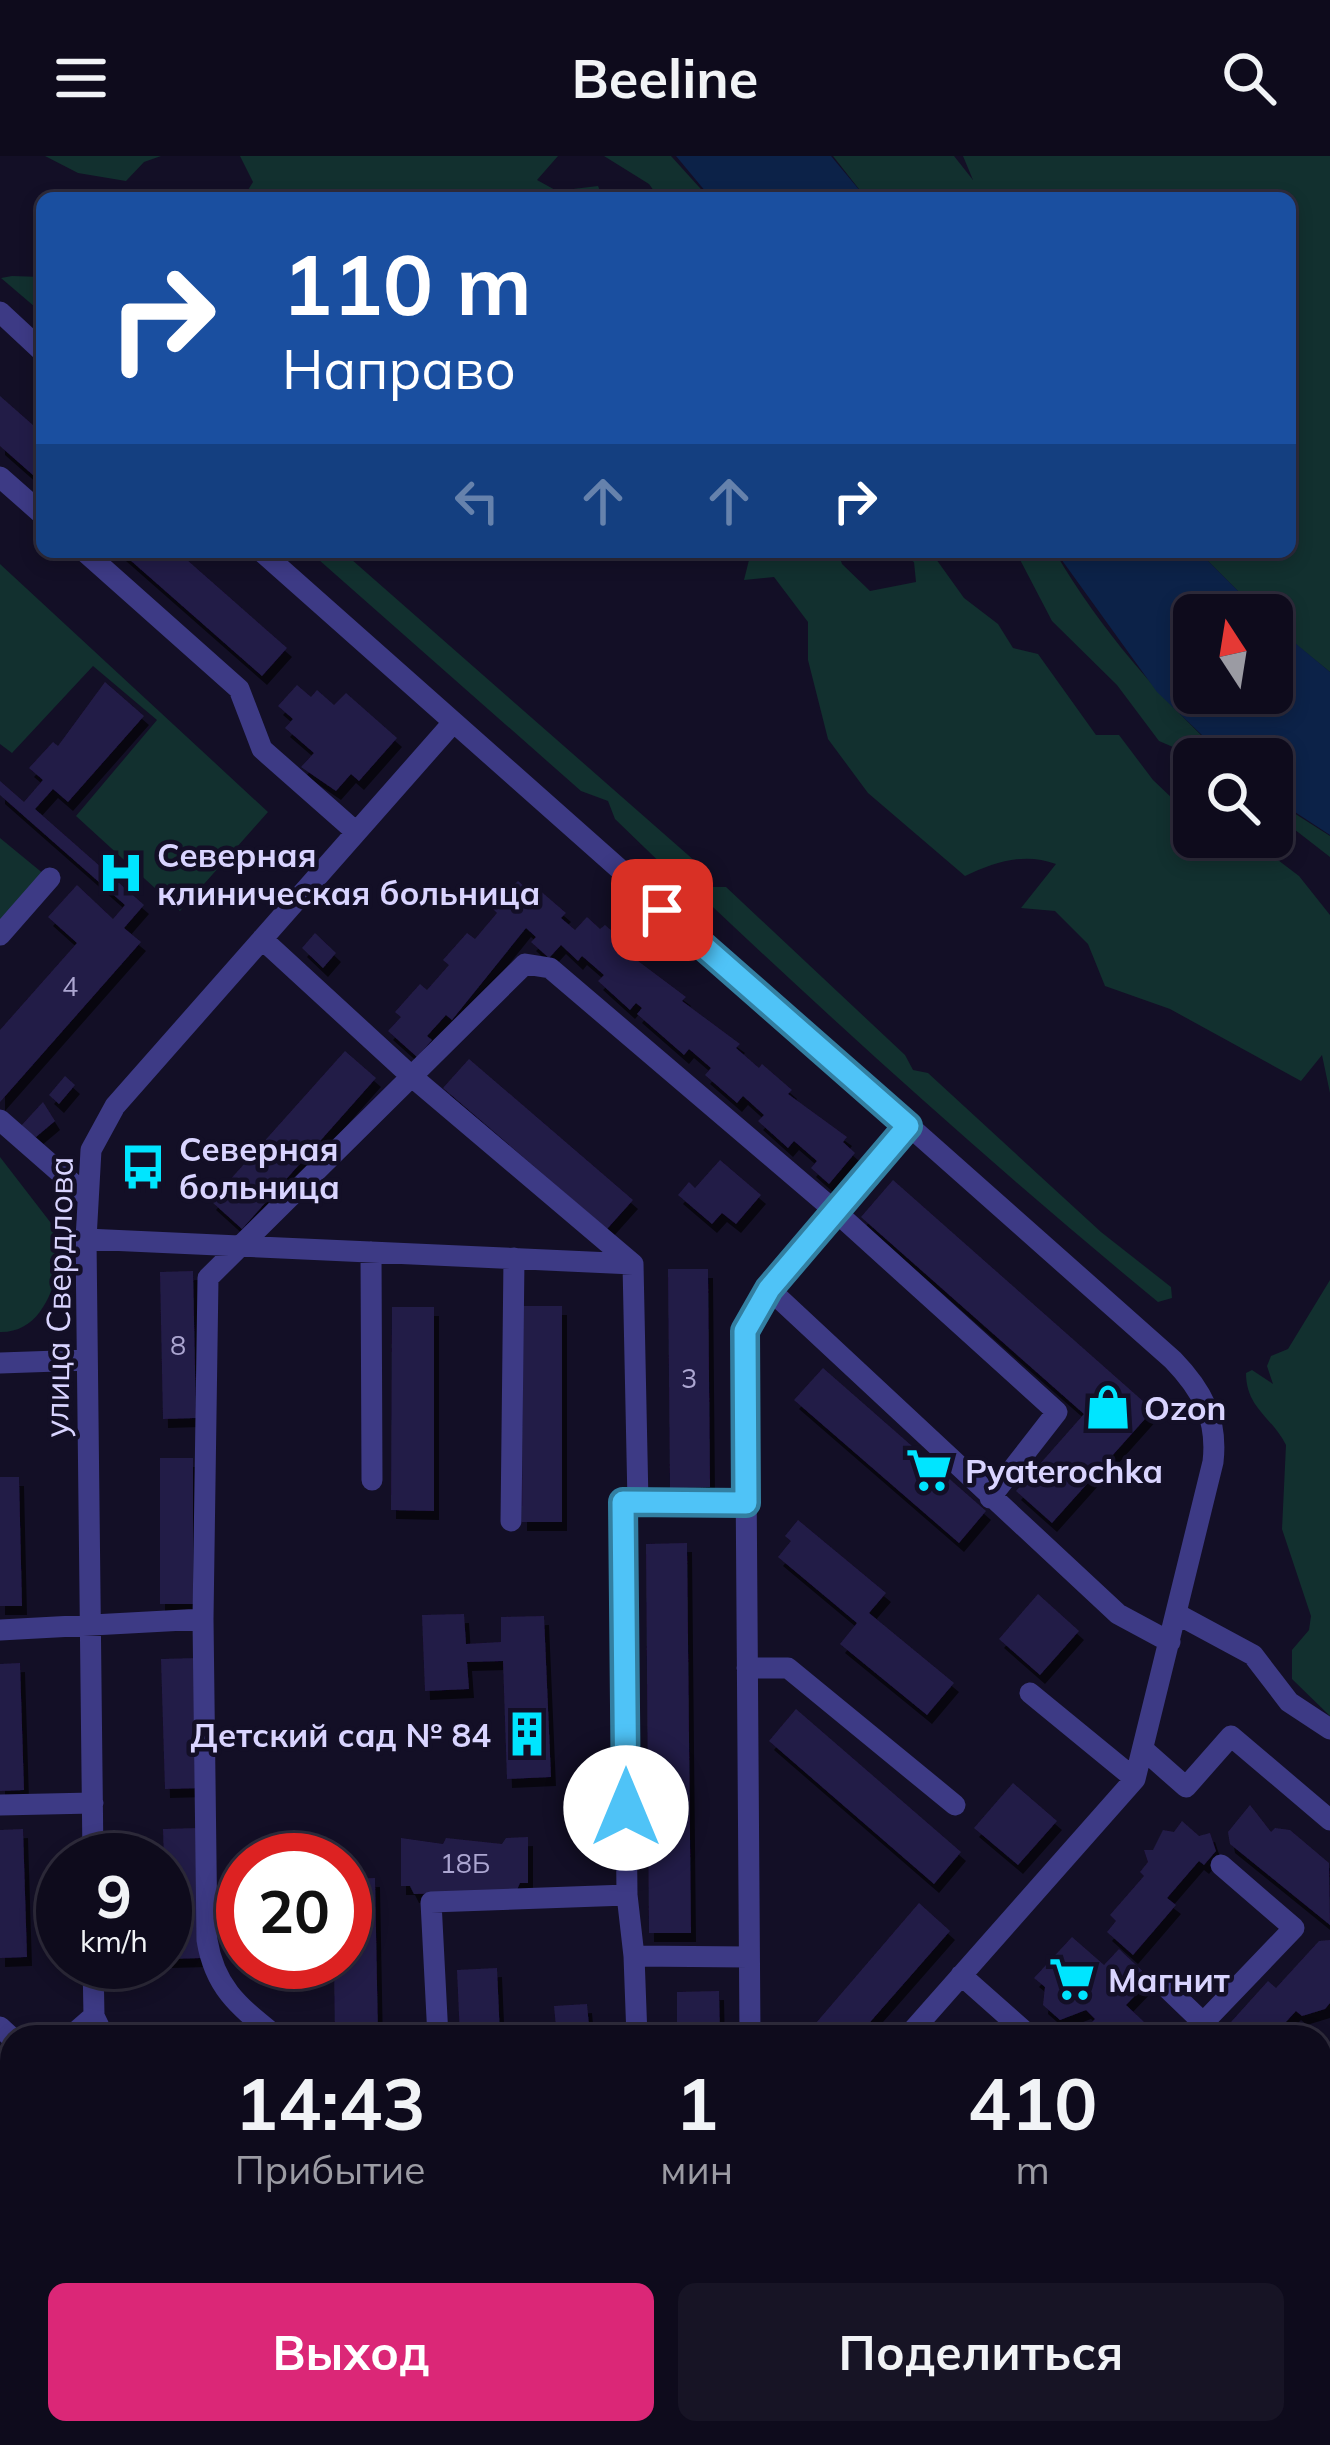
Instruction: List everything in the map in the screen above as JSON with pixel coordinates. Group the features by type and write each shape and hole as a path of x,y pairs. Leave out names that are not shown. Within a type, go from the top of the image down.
{"street":[{"path":"0,312 36,345"},
{"path":"0,477 36,509"},
{"path":"92,558 239,689 262,749 356,832"},
{"path":"269,558 1173,1360 1201,1395 1212,1418 1215,1445 1136,1779 918,2025"},
{"name":"улица Свердлова","path":"93,1833 86,1239 97,1132 451,724"},
{"path":"0,935 50,878"},
{"path":"262,939 410,1075 633,1264 638,1502"},
{"path":"262,2025 226,1996 206,1940 203,1619 208,1278 526,964 550,968 835,1211 1057,1412 990,1498"},
{"path":"0,1120 88,1198"},
{"path":"750,2025 745,1331 769,1289 908,1126"},
{"path":"86,1239 633,1264"},
{"path":"371,1252 372,1480"},
{"path":"511,1521 514,1258"},
{"path":"769,1289 1118,1614 1170,1642"},
{"path":"0,1363 87,1360"},
{"path":"637,2025 627,1895 623,1502 746,1503"},
{"path":"1177,1614 1253,1655 1289,1702 1330,1729"},
{"path":"0,1630 203,1619"},
{"path":"747,1668 788,1668 955,1805"},
{"path":"1030,1693 1136,1779"},
{"path":"1143,1749 1186,1787 1231,1736 1330,1820"},
{"path":"0,1805 93,1804"},
{"path":"1215,2025 1294,1928 1221,1864"},
{"path":"437,2025 431,1902 627,1895"},
{"path":"634,1956 749,1957"},
{"path":"961,1976 1017,2025"},
{"path":"94,1989 98,2025"},
{"path":"1168,1989 1206,2025"},
{"path":"84,2025 94,2016"}],"green space":[{"path":"45,156 161,156 144,162 126,181 78,173"},
{"path":"240,156 558,156 537,180 557,191 598,186 600,192 247,192 253,182"},
{"path":"604,156 671,156 704,192 655,192"},
{"path":"833,156 954,156 973,180 963,156 1330,156 1330,672 1293,642 1293,594 1241,594 1205,558 1296,558 1296,192 861,192"},
{"path":"36,277 36,308 1,278"},
{"path":"317,558 350,558 696,862 705,887 726,887 905,1055 913,1070 928,1073 1101,1232 1171,1287 1172,1298 1158,1302 1040,1203 697,892 694,876 675,877 615,819 608,801 581,791"},
{"path":"750,558 840,558 870,591 916,582 914,562 907,558 935,558 964,598 998,624 1013,648 1038,654 1096,735 1119,735 1173,799 1173,858 1275,858 1299,876 1330,915 1330,1093 1322,1055 1301,1081 1170,1009 1105,986 1088,944 1055,911 1021,908 1056,864 1010,860 965,876 868,793 828,739 808,660 808,622 774,577 744,580"},
{"path":"1019,558 1059,558 1092,609 1173,707 1173,714 1180,714 1205,738 1173,738 1173,747 1159,741 1117,685 1052,621"},
{"path":"0,564 268,812 180,911 76,816 157,720 93,666 12,753 0,744"},
{"path":"1293,812 1330,836 1330,857 1293,828"},
{"path":"0,838 45,875 0,925"},
{"path":"0,1157 64,1240 54,1285 39,1313 16,1330 0,1332"},
{"path":"1330,1280 1330,1716 1292,1679 1292,1650 1309,1630 1311,1616 1282,1529 1286,1445 1250,1395 1246,1373 1252,1370 1273,1384 1267,1366 1271,1356 1288,1349"}],"water":[{"path":"676,156 831,156 861,192 706,192"},
{"path":"1060,558 1205,558 1241,594 1173,594 1173,707"},
{"path":"1293,641 1330,672 1330,835 1293,811 1293,738 1205,738 1180,714 1293,714"}],"building":[{"path":"0,396 36,428 36,478 0,446"},
{"path":"128,558 185,558 287,648 262,676"},
{"path":"105,682 144,716 68,802 53,789 35,809 144,905 124,928 141,942 0,1102 0,1030 77,943 48,917 77,885 113,919 125,905 0,795 0,781 24,802 43,780 29,768 53,742 58,746"},
{"path":"297,685 311,697 317,690 334,705 346,693 397,738 359,781 351,774 336,791 301,767 314,753 285,728 293,719 278,706"},
{"path":"518,881 532,893 537,888 566,913 561,918 575,930 587,917 600,929 605,925 634,950 630,955 686,997 682,1001 740,1044 736,1048 759,1068 762,1064 792,1090 788,1094 847,1137 843,1142 855,1153 829,1184 811,1168 817,1161 794,1141 788,1148 758,1121 764,1115 743,1096 737,1103 705,1075 711,1068 689,1049 684,1055 637,1014 642,1008 636,1003 630,1010 598,981 604,975 582,956 578,961 561,945 549,958 531,942 536,937 526,928 452,1020 446,1015 427,1036 432,1040 417,1057 388,1031 401,1017 395,1012 420,984 427,990 449,965 443,960 467,933 475,939 497,913 491,907"},
{"path":"315,933 336,953 323,968 302,948"},
{"path":"345,1051 376,1078 242,1229 211,1201"},
{"path":"469,1059 633,1200 607,1229 443,1088"},
{"path":"65,1076 75,1085 59,1104 49,1095"},
{"path":"43,1102 55,1121 36,1137 20,1127"},
{"path":"720,1160 761,1195 736,1224 722,1213 712,1224 678,1195 689,1182 695,1188"},
{"path":"893,1180 1153,1410 1052,1523 1016,1491 1084,1414 861,1217"},
{"path":"668,1269 708,1269 710,1487 670,1488"},
{"path":"193,1271 196,1418 163,1419 160,1272"},
{"path":"523,1306 562,1306 562,1522 522,1522"},
{"path":"392,1307 434,1307 434,1511 391,1510"},
{"path":"823,1368 986,1511 959,1543 794,1400"},
{"path":"160,1458 193,1458 193,1604 160,1604"},
{"path":"0,1477 19,1477 22,1606 0,1606"},
{"path":"798,1520 886,1593 869,1613 954,1683 927,1715 840,1644 857,1623 778,1557 791,1541 785,1536"},
{"path":"687,1543 691,1933 649,1933 646,1544"},
{"path":"1038,1594 1079,1631 1040,1675 999,1639"},
{"name":"Детский сад № 84","path":"464,1614 466,1644 501,1642 501,1617 544,1616 551,1777 507,1779 503,1661 467,1662 469,1689 425,1691 422,1615"},
{"path":"198,1658 202,1788 165,1789 161,1659"},
{"path":"20,1663 24,1790 0,1791 0,1664"},
{"path":"796,1709 961,1852 934,1884 769,1741"},
{"path":"1013,1783 1057,1821 1018,1865 974,1828"},
{"path":"1250,1805 1271,1832 1290,1830 1329,1863 1330,1925 1230,1844 1228,1832"},
{"path":"1182,1821 1199,1836 1210,1833 1216,1851 1204,1865 1199,1861 1167,1898 1176,1905 1133,1955 1107,1932 1116,1921 1110,1915 1144,1876 1140,1872 1148,1862 1144,1850 1153,1850 1163,1830 1174,1832"},
{"path":"199,1828 203,1958 192,1958 192,1833 163,1833 163,1829"},
{"path":"23,1829 27,1957 0,1958 0,1830"},
{"path":"528,1837 528,1883 520,1883 516,1892 414,1894 410,1886 401,1886 401,1838 502,1844 506,1838"},
{"path":"375,1878 378,2025 335,2025 334,1989 372,1989"},
{"path":"919,1903 950,1931 868,2025 814,2025"},
{"path":"1072,1937 1104,1965 1119,1949 1151,1979 1126,2005 1147,2025 1089,2025 1095,2019 1086,2010 1060,2020 1043,2005 1045,1987 1034,1978"},
{"path":"1330,1940 1330,2003 1325,2009 1302,2016 1296,2011 1283,2025 1228,2025 1268,1981 1276,1988 1319,1941"},
{"path":"497,1968 499,2025 459,2025 457,1970"},
{"path":"719,1991 720,2025 677,2025 677,1992"},
{"path":"587,2004 589,2025 556,2025 554,2006"}],"place":[{"name":"Северная клиническая больница","path":"121,873"},
{"name":"Северная больница","path":"143,1167"},
{"name":"Ozon","path":"1108,1407"},
{"name":"Pyaterochka","path":"929,1470"},
{"name":"Детский сад № 84","path":"527,1734"},
{"name":"Магнит","path":"1072,1979"}],"route":[{"path":"626,1808 623,1502 746,1503 745,1331 769,1289 908,1126 662,910"}]}
